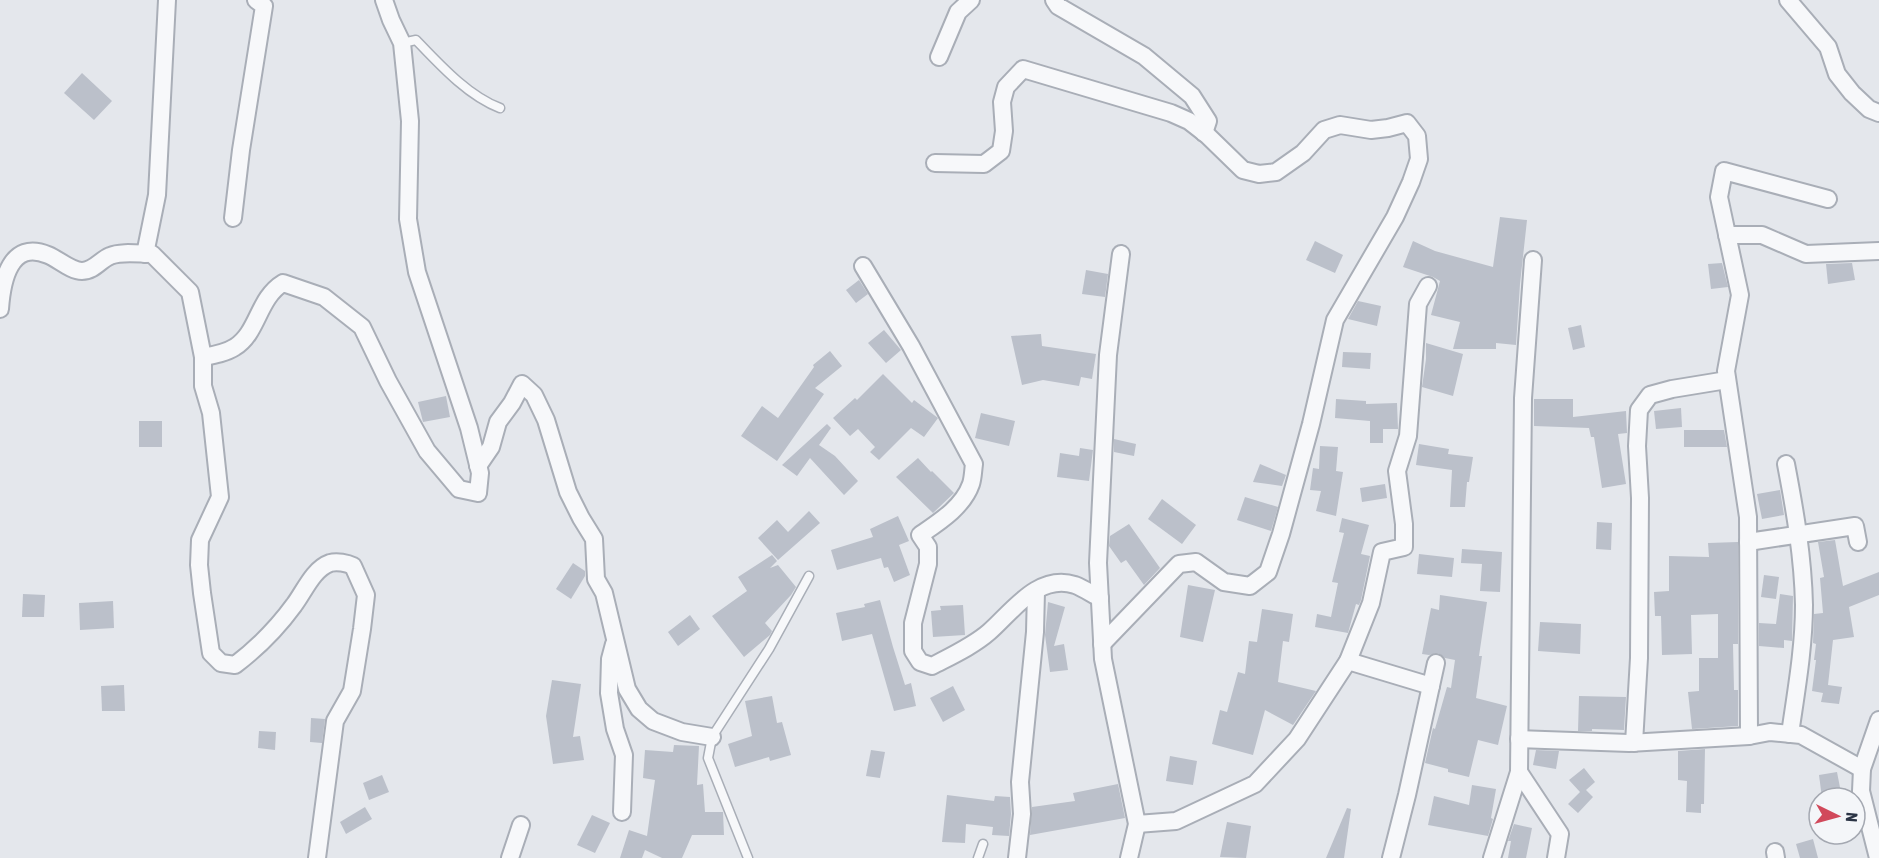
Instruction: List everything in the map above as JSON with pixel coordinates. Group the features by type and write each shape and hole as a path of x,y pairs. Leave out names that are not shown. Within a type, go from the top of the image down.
{"street":[{"path":"145,254 157,195 167,0"},
{"path":"203,357 219,354 237,346 250,331 273,289 283,282 324,297 362,327 388,381 427,450 459,489 478,493 480,473 469,428 416,262 408,219 410,121 402,43 384,0"},
{"path":"939,57 958,12 971,0"},
{"path":"1054,0 1058,6 1144,56 1192,96 1208,121 1204,132"},
{"path":"1788,0 1828,47 1837,74 1852,93 1869,109 1879,113"},
{"path":"233,218 263,2"},
{"path":"935,163 984,164 1001,151 1005,131 1002,102 1006,87 1023,69 1171,113 1189,121 1204,132 1243,170 1259,174 1276,172 1303,153 1324,130 1340,125 1371,130 1407,123 1418,136 1419,159 1411,182 1395,217 1335,320 1311,424 1281,534 1268,572 1250,586 1224,582 1196,562 1179,564 1102,644"},
{"path":"1749,736 1748,517 1726,371 1740,295 1719,197 1724,171 1828,199"},
{"path":"1727,235 1762,235 1806,254 1879,251"},
{"path":"0,309 1,289 6,273 20,254 35,252 46,254 80,271 91,269 112,255 152,254 190,292 203,357 203,386 211,412 220,497 200,540 201,584 210,653 221,663 235,665 248,655 293,606 311,579 330,563 345,563 353,566 366,595 352,691 335,721 316,858"},
{"path":"1121,254 1108,355 1098,564 1103,659 1137,824 1129,858"},
{"path":"1492,858 1519,772 1523,398 1533,260"},
{"path":"863,266 893,320 911,346 974,464 971,483 964,497 945,518 920,535 928,547 928,564 913,623 913,651 920,662 932,666 988,633 1020,600 1048,584 1073,584 1100,598"},
{"path":"1137,824 1176,821 1255,784 1297,739 1348,661 1371,603 1382,552 1404,547 1404,524 1397,471 1408,436 1418,304 1428,286"},
{"path":"1634,743 1639,658 1640,498 1637,446 1639,410 1650,395 1727,380"},
{"path":"478,466 490,447 498,422 522,384 534,395 546,420 568,492 594,539 596,579 604,593 627,689 639,709 652,722 682,732 712,737"},
{"path":"1786,464 1799,533 1804,607 1799,676 1790,734"},
{"path":"1748,542 1855,526 1858,542"},
{"path":"1017,858 1022,814 1020,782 1035,632 1036,591"},
{"path":"615,640 610,659 609,693 615,729 624,755 622,812"},
{"path":"1348,661 1431,686"},
{"path":"1391,858 1436,663"},
{"path":"1878,858 1862,791 1862,769 1879,720"},
{"path":"1519,739 1634,743 1749,736 1770,732 1801,735 1862,769"},
{"path":"1519,772 1560,834 1556,858"},
{"path":"510,858 521,825"}],"lane":[{"path":"402,43 416,40 447,72 490,104 500,108"},
{"path":"748,858 708,758 712,737 769,649 809,576"},
{"path":"978,858 983,844"}],"building":[{"path":"82,73 112,101 94,120 64,93"},
{"path":"1500,217 1527,220 1516,345 1496,343 1496,349 1453,349 1460,322 1431,315 1440,281 1403,267 1413,241 1435,251 1493,267"},
{"path":"1315,241 1343,255 1335,273 1306,260"},
{"path":"1722,263 1728,287 1711,289 1708,264"},
{"path":"1852,263 1855,280 1828,284 1826,264"},
{"path":"1086,270 1108,274 1105,297 1082,294"},
{"path":"859,280 868,294 856,303 846,290"},
{"path":"1358,301 1381,306 1377,326 1348,319"},
{"path":"1581,325 1585,347 1573,350 1568,328"},
{"path":"884,330 901,350 886,363 868,343"},
{"path":"1041,334 1042,346 1096,354 1092,379 1081,377 1079,386 1043,380 1022,385 1011,336"},
{"path":"1426,343 1463,354 1453,396 1422,387"},
{"path":"830,351 842,366 815,388 824,394 777,461 741,436 762,406 778,418 814,367 813,365"},
{"path":"1343,352 1371,353 1370,369 1342,367"},
{"path":"883,374 912,403 914,400 938,418 924,437 911,428 879,460 870,452 875,447 858,429 850,436 833,418 855,398 857,400"},
{"path":"446,396 450,417 423,422 418,402"},
{"path":"1336,399 1366,401 1366,404 1397,403 1398,429 1383,429 1383,443 1370,443 1370,421 1335,418"},
{"path":"1534,399 1573,399 1573,417 1626,411 1627,433 1618,434 1626,484 1602,488 1594,437 1591,437 1589,428 1534,426"},
{"path":"1681,408 1682,427 1656,429 1654,411"},
{"path":"981,413 1015,421 1009,446 975,438"},
{"path":"139,421 162,421 162,447 139,447"},
{"path":"827,424 831,428 819,445 835,456 858,481 844,495 810,458 797,476 782,465"},
{"path":"1684,430 1724,430 1727,447 1684,447"},
{"path":"1114,439 1136,444 1134,456 1114,452"},
{"path":"1419,444 1449,449 1448,454 1473,457 1469,482 1467,482 1465,507 1450,507 1452,470 1416,465"},
{"path":"1320,446 1338,447 1336,471 1343,472 1336,516 1316,511 1321,491 1310,490 1313,468 1319,469"},
{"path":"1080,448 1093,450 1089,481 1057,477 1060,453 1079,456"},
{"path":"918,458 954,493 933,513 896,477"},
{"path":"1260,464 1286,475 1282,486 1253,482"},
{"path":"1385,484 1387,498 1362,502 1360,488"},
{"path":"1780,490 1784,515 1762,519 1757,494"},
{"path":"1245,497 1278,507 1271,531 1237,520"},
{"path":"1162,499 1196,525 1182,544 1148,519"},
{"path":"809,511 820,523 778,560 758,538 777,520 788,532"},
{"path":"898,516 909,541 899,545 910,575 894,582 888,567 884,568 881,558 837,570 831,550 873,537 870,529"},
{"path":"1342,518 1369,525 1361,554 1370,556 1361,600 1359,605 1356,604 1348,633 1315,627 1317,614 1331,617 1338,583 1332,582 1344,533 1339,532"},
{"path":"1597,522 1612,523 1611,550 1596,549"},
{"path":"1129,524 1160,568 1144,585 1126,560 1121,563 1109,546 1110,536"},
{"path":"1835,540 1843,586 1879,572 1879,595 1849,607 1854,637 1833,640 1828,685 1842,687 1839,704 1821,702 1823,693 1812,691 1816,660 1814,660 1816,644 1813,643 1814,614 1823,613 1820,578 1824,577 1818,542"},
{"path":"1738,542 1738,644 1733,644 1734,690 1738,690 1738,726 1692,729 1688,692 1699,691 1699,658 1718,658 1718,614 1691,615 1692,654 1662,655 1661,616 1655,616 1654,592 1669,591 1669,556 1709,557 1708,543"},
{"path":"1462,549 1502,552 1500,592 1480,591 1482,564 1461,563"},
{"path":"1419,554 1454,558 1452,577 1417,574"},
{"path":"772,555 777,561 770,568 778,565 796,587 765,623 772,631 770,635 744,657 712,616 747,591 738,577"},
{"path":"573,563 585,571 585,576 571,599 556,589"},
{"path":"1764,575 1779,577 1776,599 1761,597"},
{"path":"1188,585 1215,590 1203,642 1180,637"},
{"path":"23,594 45,595 44,617 22,617"},
{"path":"1780,594 1793,596 1792,641 1784,640 1784,648 1759,646 1759,623 1776,624"},
{"path":"1440,595 1487,602 1479,656 1482,656 1476,698 1507,706 1498,745 1478,740 1469,777 1425,763 1433,728 1435,729 1447,687 1451,688 1455,660 1445,658 1438,653 1422,654 1431,608 1439,610"},
{"path":"880,600 905,685 911,683 916,706 894,711 872,634 842,641 836,613 865,607 864,604"},
{"path":"113,601 114,628 80,630 79,603"},
{"path":"1048,602 1065,607 1054,646 1064,644 1068,670 1050,672 1045,635"},
{"path":"963,605 965,635 933,637 931,611 941,610 940,606"},
{"path":"1262,609 1293,614 1289,642 1283,641 1278,682 1316,691 1293,725 1265,710 1253,755 1212,744 1220,710 1227,712 1238,672 1245,674 1249,641 1257,642"},
{"path":"690,615 700,629 678,646 668,632"},
{"path":"1540,622 1581,624 1580,654 1538,651"},
{"path":"552,680 581,684 573,737 580,736 584,760 553,764 546,716"},
{"path":"124,685 125,711 102,711 101,686"},
{"path":"953,686 965,710 943,722 930,698"},
{"path":"772,696 777,723 782,722 791,755 770,761 769,757 735,767 728,744 752,736 745,701"},
{"path":"1579,696 1626,697 1624,730 1578,731"},
{"path":"311,718 325,719 322,743 310,742"},
{"path":"259,731 276,732 275,750 258,748"},
{"path":"674,745 699,746 697,785 703,784 705,812 723,812 724,835 692,835 682,858 662,858 645,850 642,858 620,858 629,830 647,836 655,780 643,778 645,750 673,752"},
{"path":"1705,749 1704,804 1701,804 1701,813 1686,812 1687,781 1678,780 1678,751"},
{"path":"871,750 885,752 880,778 866,776"},
{"path":"1536,750 1559,751 1556,769 1533,765"},
{"path":"1170,756 1197,761 1193,785 1166,781"},
{"path":"1584,768 1595,782 1586,790 1593,797 1578,813 1568,804 1580,792 1569,780"},
{"path":"1837,772 1840,786 1820,786 1819,775"},
{"path":"382,775 389,792 369,800 363,783"},
{"path":"1118,784 1125,818 1030,835 1032,807 1075,801 1073,793"},
{"path":"1472,785 1496,789 1491,818 1493,819 1488,836 1428,825 1434,796 1469,805"},
{"path":"947,795 994,801 995,796 1010,797 1009,836 992,835 993,827 966,824 965,843 942,842"},
{"path":"365,807 372,819 346,834 340,822"},
{"path":"1347,808 1351,809 1344,858 1326,858"},
{"path":"592,815 610,823 595,853 577,845"},
{"path":"1227,822 1251,826 1246,858 1220,857"},
{"path":"1514,824 1532,828 1526,858 1508,858 1511,841 1508,841"},
{"path":"1807,841 1807,846 1815,846 1818,858 1800,858 1796,844"}]}
